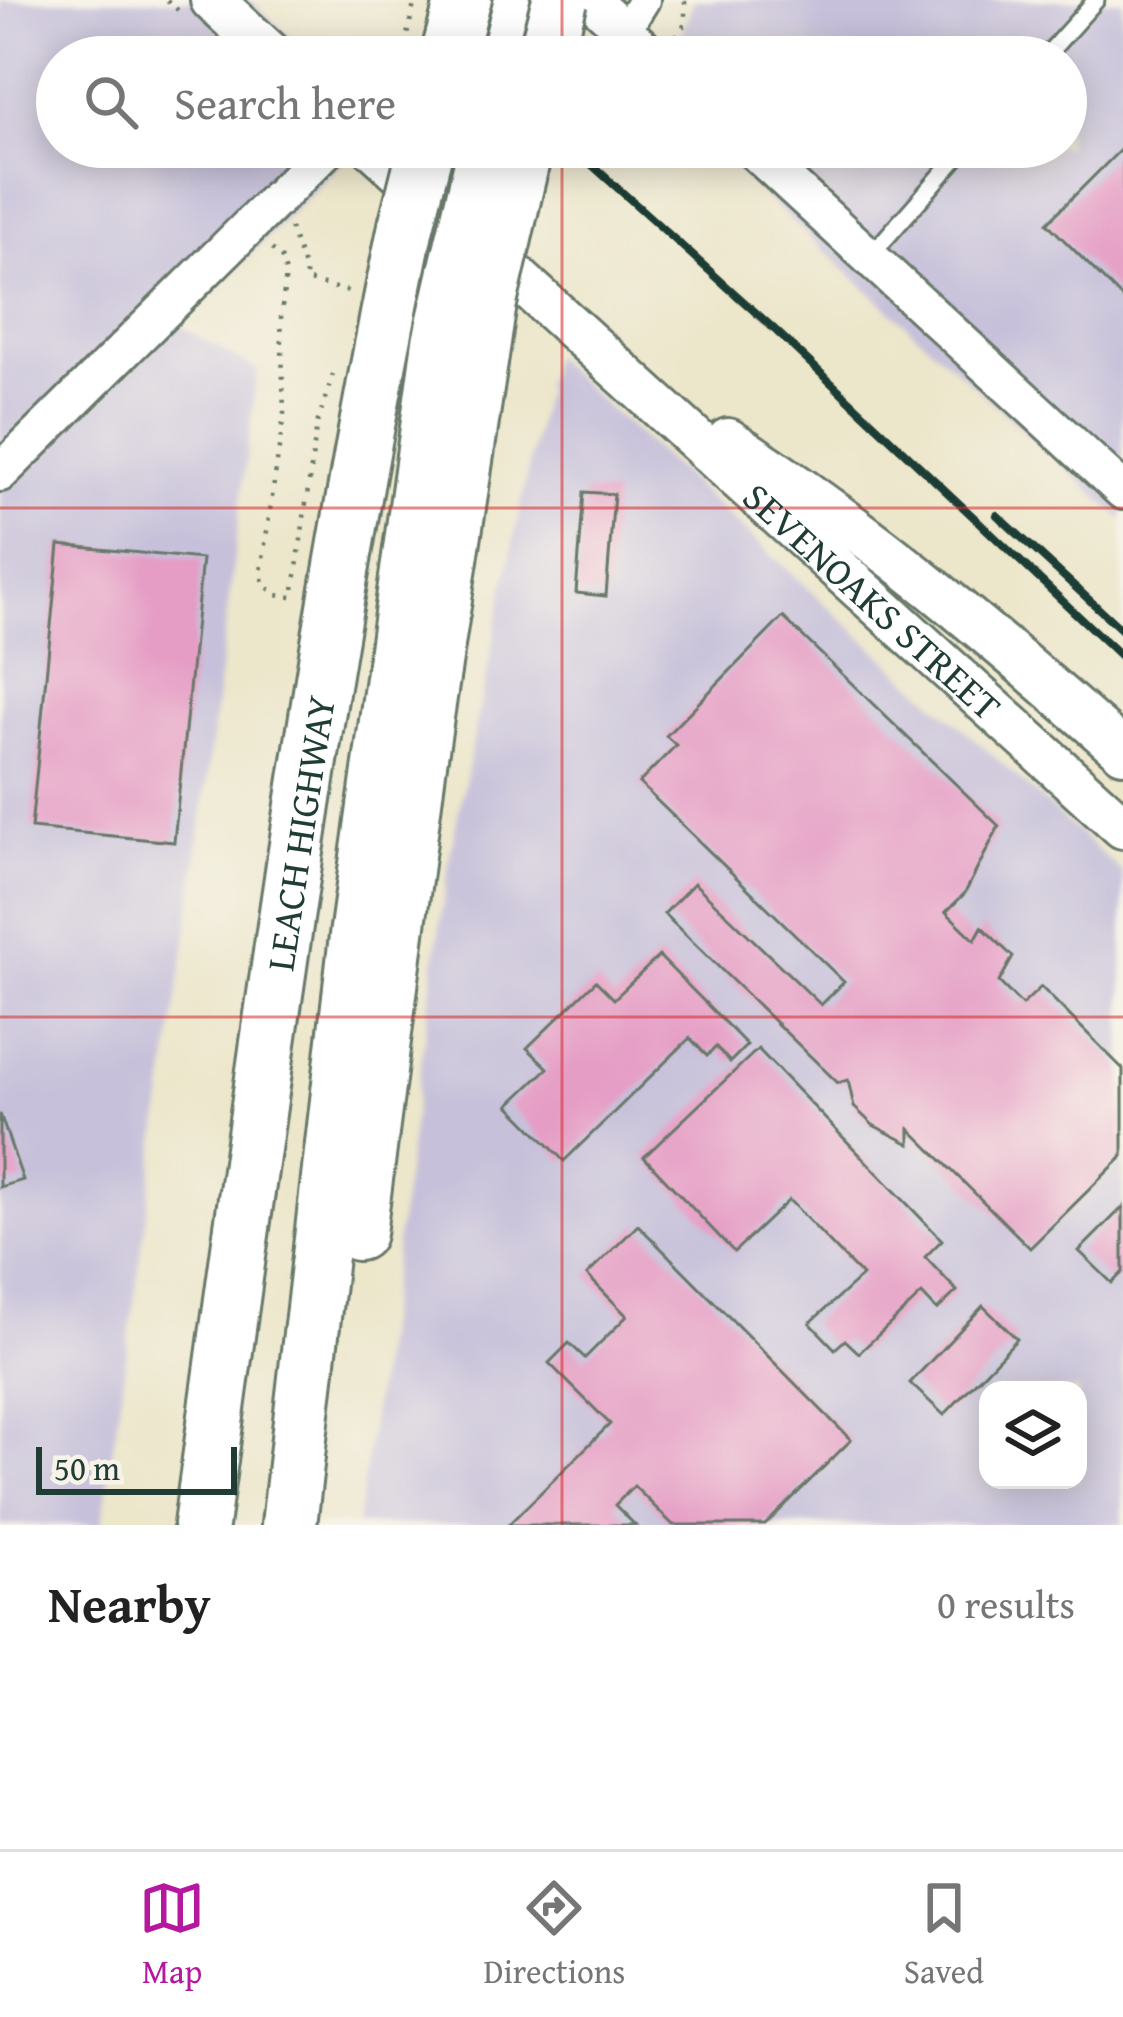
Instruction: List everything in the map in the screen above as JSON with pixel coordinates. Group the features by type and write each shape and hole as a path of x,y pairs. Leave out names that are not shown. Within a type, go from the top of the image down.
{"highway":[{"path":"454,36 463,0"},
{"path":"513,36 522,0"},
{"path":"551,36 560,0"},
{"name":"LEACH HIGHWAY","path":"201,1525 262,1078 363,433 420,168"},
{"path":"313,1525 369,1164 419,763 478,364 472,288 484,168"},
{"path":"289,1525 379,779 440,342 472,288 517,168"},
{"path":"379,779 427,553 478,364"}],"main road":[{"path":"212,0 251,36"},
{"name":"SEVENOAKS STREET","path":"396,168 1123,827"},
{"name":"SEVENOAKS STREET","path":"626,375 777,471 951,601 1123,751"}],"street":[{"path":"591,0 635,15"},
{"path":"0,473 308,168"},
{"path":"773,168 1123,491"}],"lane":[{"path":"1064,36 1096,0"},
{"path":"869,257 947,168"}],"path":[{"path":"407,36 415,0"},
{"path":"675,36 685,24 685,0"},
{"path":"290,228 305,280 355,293 351,311"},
{"path":"271,248 283,260 286,274 281,315 284,414 261,572 262,583 276,595 293,597 317,424 335,367"}],"shaded area":[{"path":"0,0 250,0 290,36 36,36 36,168 336,168 179,325 257,370 192,898 102,1525 0,1525"},
{"path":"694,0 1123,0 1123,520 732,168 1087,168 1087,36 681,36"},
{"path":"551,356 1123,873 1123,1525 357,1525 450,854"}],"building":[{"path":"1123,147 1123,299 1047,223"},
{"path":"584,492 614,494 606,596 576,593"},
{"path":"59,545 202,559 174,842 31,828"},
{"path":"783,617 999,826 965,893 946,912 975,940 982,927 1013,957 999,982 1022,1005 1041,987 1123,1069 1123,1156 1030,1248 910,1129 910,1144 873,1125 854,1107 848,1080 838,1083 664,914 694,883 821,1005 844,982 639,783 676,745 666,736"},
{"path":"659,956 747,1045 730,1062 716,1047 707,1056 690,1038 564,1161 509,1105 548,1068 527,1048 596,981 614,999"},
{"path":"758,1049 942,1240 925,1257 957,1291 937,1310 922,1294 859,1353 845,1340 835,1349 810,1323 862,1276 789,1200 734,1252 644,1157"},
{"path":"0,1114 23,1180 0,1187"},
{"path":"1123,1207 1123,1272 1112,1283 1079,1251"},
{"path":"638,1225 851,1440 765,1525 673,1525 634,1486 615,1505 635,1525 508,1525 610,1424 549,1363 569,1343 585,1358 627,1316 587,1275"},
{"path":"983,1306 1017,1339 944,1415 910,1383"}],"railway":[{"path":"430,0 470,36"},
{"path":"595,168 773,328 1123,658"},
{"path":"997,515 1123,631"}]}
